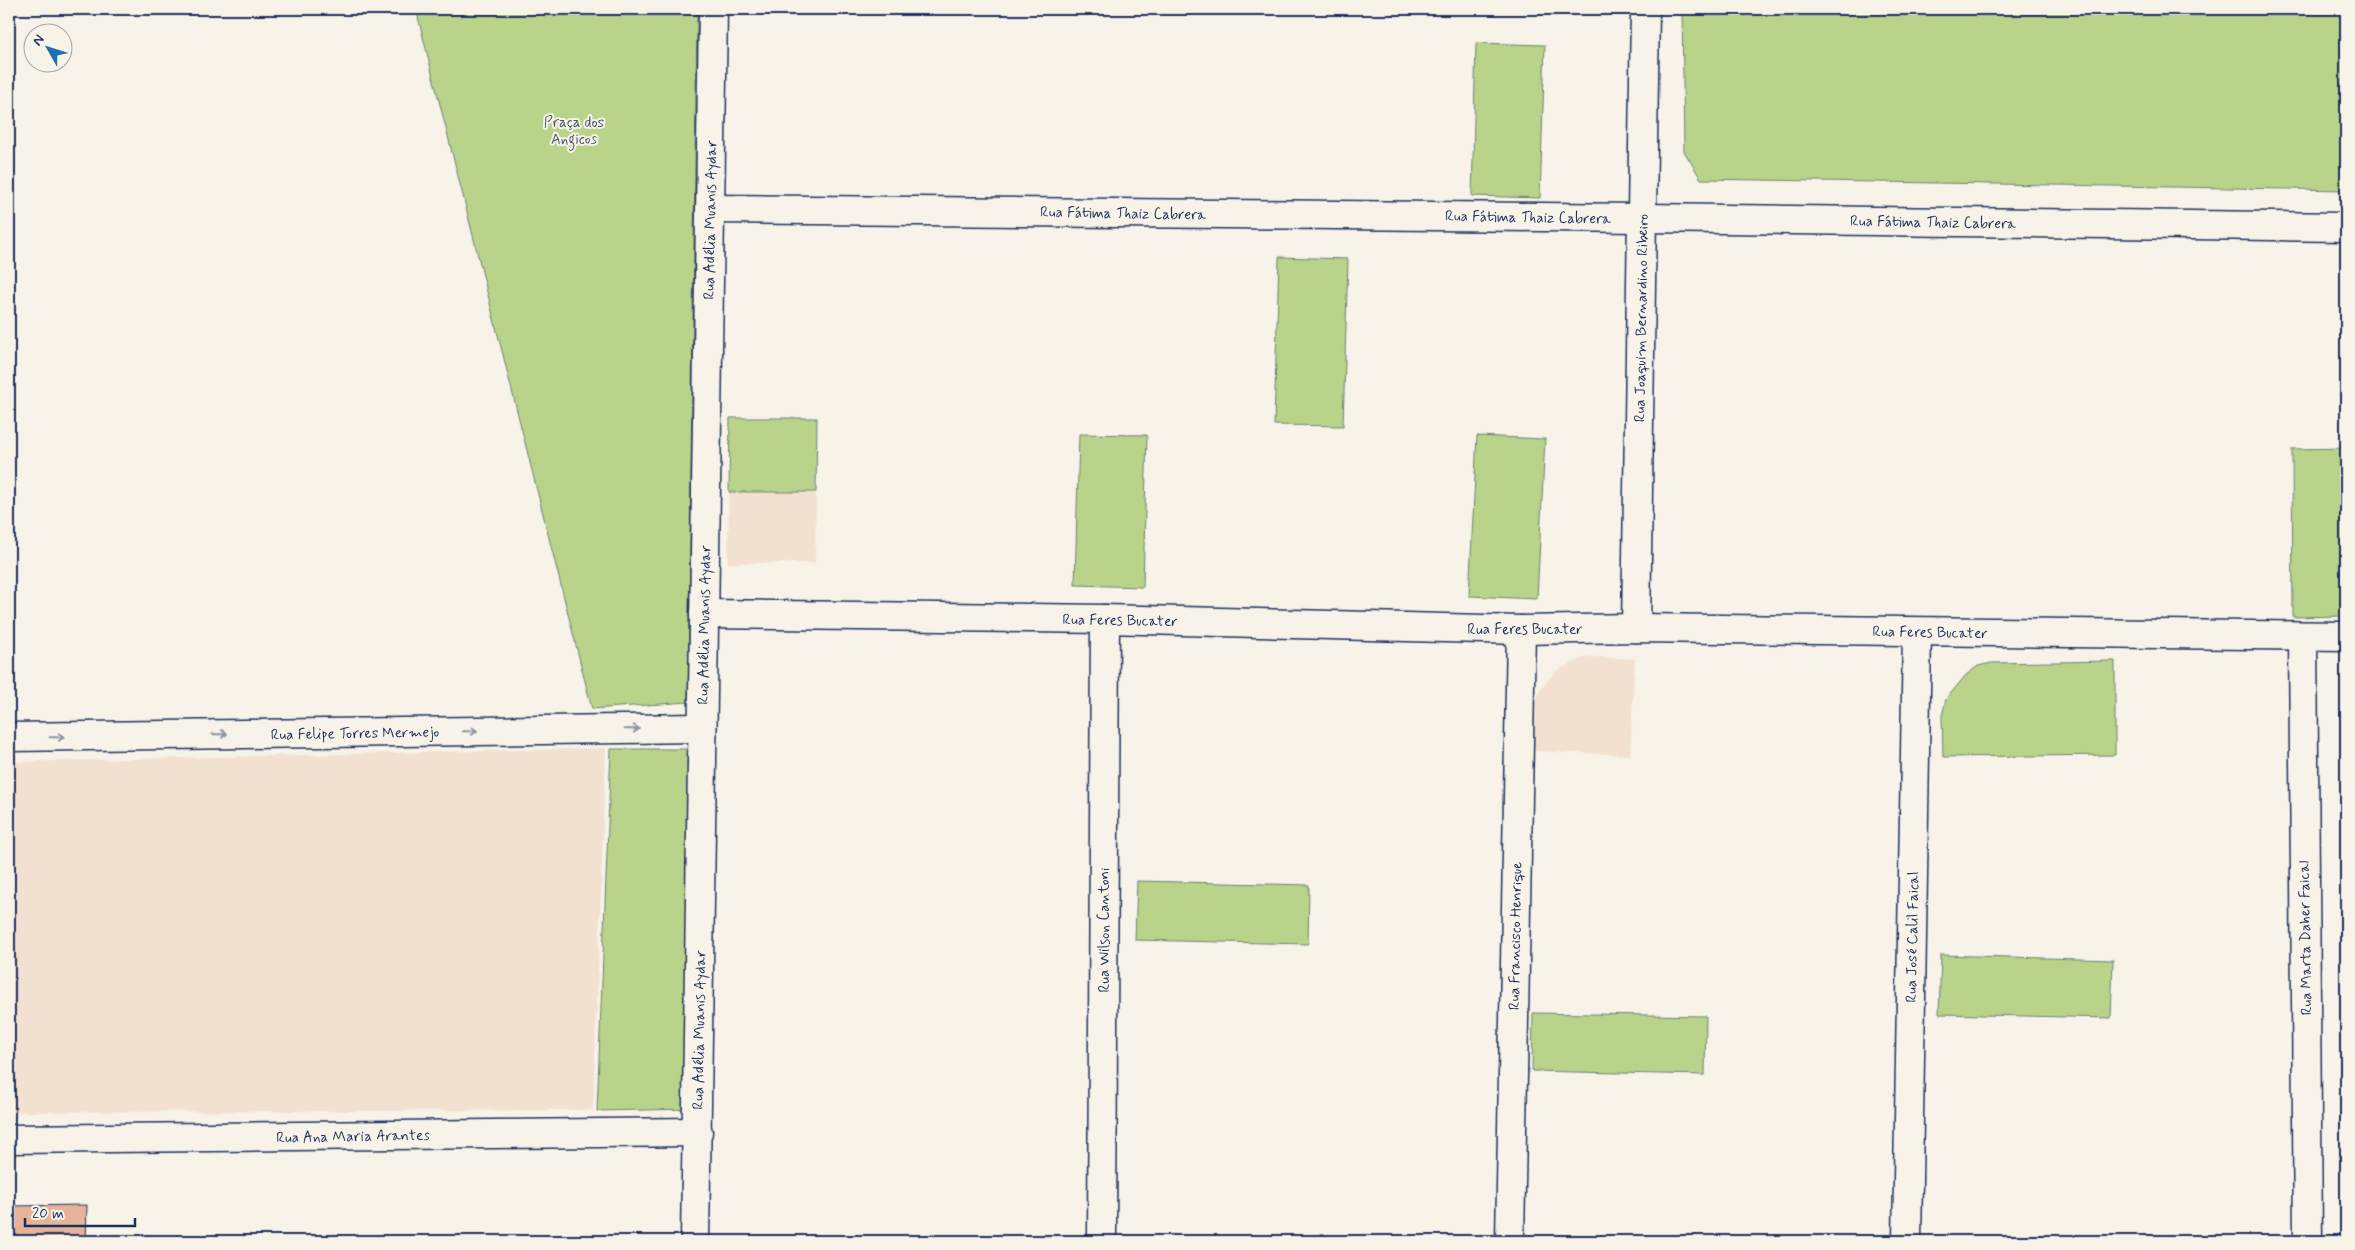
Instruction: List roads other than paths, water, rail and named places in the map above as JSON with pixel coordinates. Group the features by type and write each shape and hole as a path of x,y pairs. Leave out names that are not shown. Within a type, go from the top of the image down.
{"street":[{"name":"Rua Adélia Muanis Aydar","path":"695,1241 714,9"},
{"name":"Rua Joaquim Bernardino Ribeiro","path":"1636,628 1646,9"},
{"name":"Rua Fátima Thaiz Cabrera","path":"710,209 2346,227"},
{"name":"Rua Feres Bucater","path":"704,614 1105,620 1521,630 1636,628 2346,636"},
{"name":"Rua Wilson Cantoni","path":"1102,1241 1105,620"},
{"name":"Rua Francisco Henrique","path":"1510,1241 1521,630"},
{"name":"Rua José Calil Faical","path":"1908,1241 1917,632"},
{"name":"Rua Marta Daher Faical","path":"2303,636 2308,1241"},
{"name":"Rua Felipe Torres Mermejo","path":"9,737 702,728"},
{"name":"Rua Ana Maria Arantes","path":"9,1139 698,1132"}],"park label":[{"name":"Praça dos Angicos","path":"574,130"}]}
